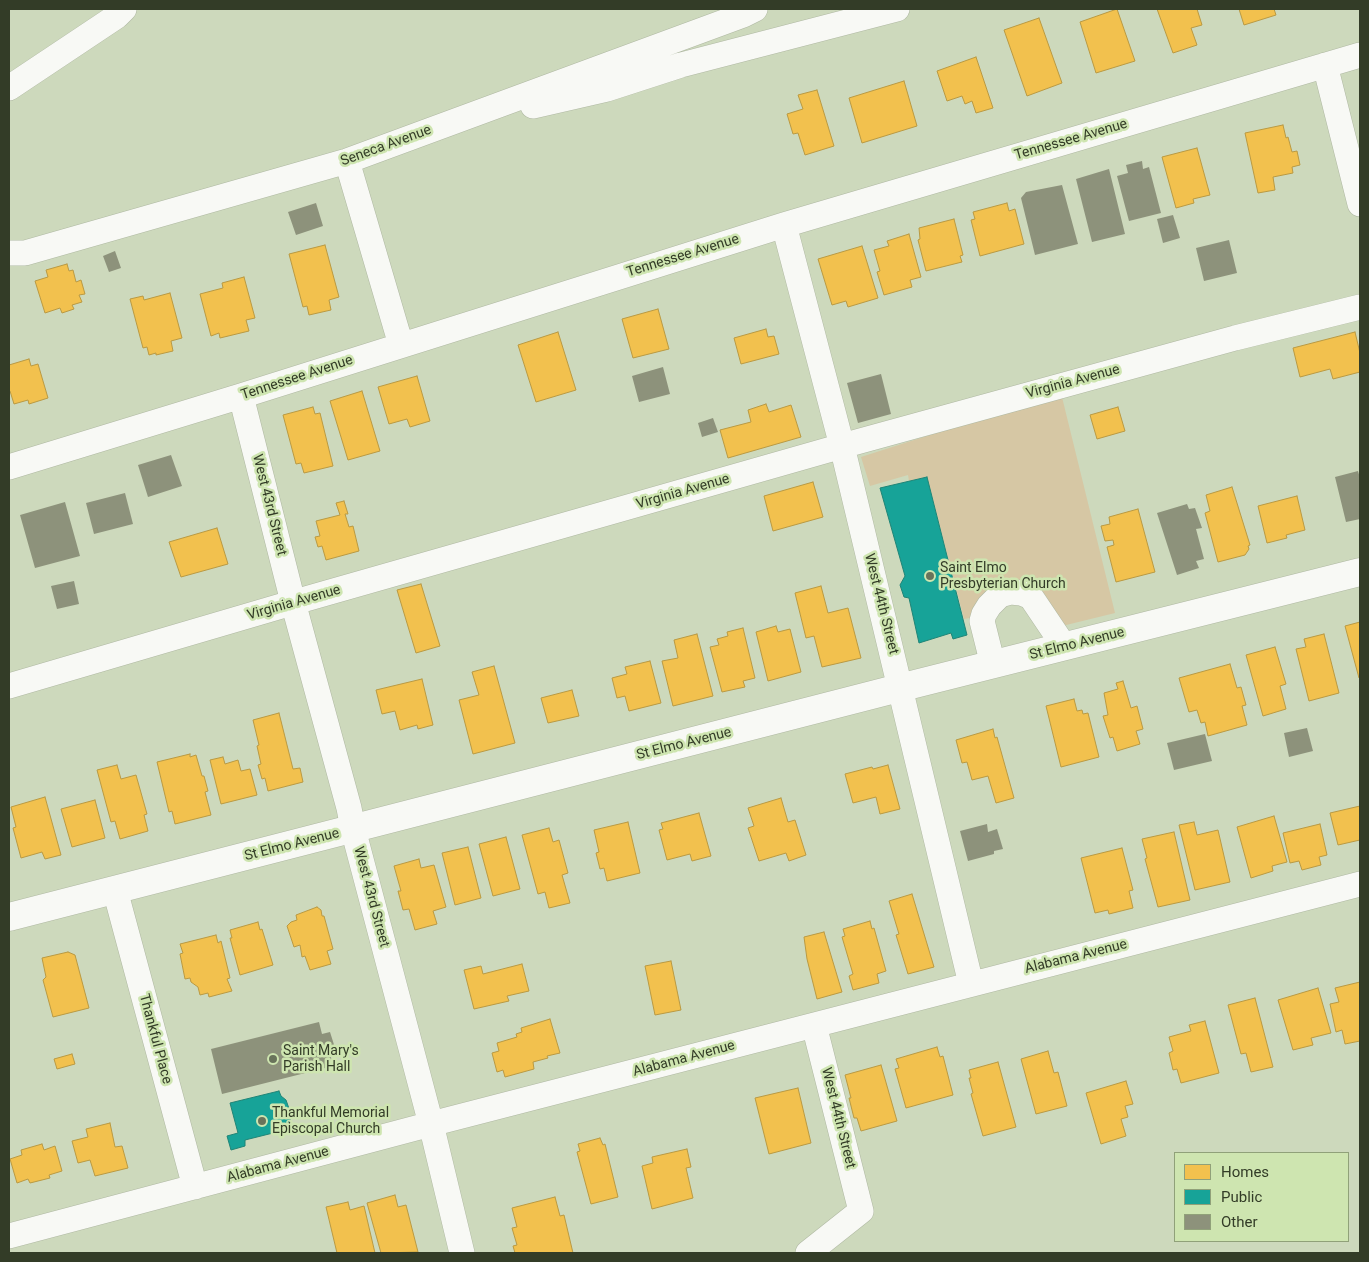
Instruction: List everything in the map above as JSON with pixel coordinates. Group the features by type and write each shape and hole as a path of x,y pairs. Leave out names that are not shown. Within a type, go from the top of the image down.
{"main road":[{"name":"St Elmo Avenue","path":"9,918 899,688 1360,572"}],"street":[{"path":"9,88 117,16 124,9"},
{"name":"Seneca Avenue","path":"9,253 24,253 346,161 755,9"},
{"path":"497,106 535,106 607,89 681,64 897,9"},
{"name":"Tennessee Avenue","path":"9,467 784,225 1360,54"},
{"path":"1325,65 1360,204"},
{"path":"346,161 401,345"},
{"name":"West 44th Street","path":"784,225 842,446 971,984"},
{"name":"Virginia Avenue","path":"9,686 293,602 842,446 1235,338 1360,307"},
{"name":"West 43rd Street","path":"241,396 293,602 431,1124 462,1253"},
{"path":"993,665 982,621 989,606 1000,595 1011,592 1031,597 1064,646"},
{"name":"Alabama Avenue","path":"9,1236 431,1124 1360,884"},
{"name":"Thankful Place","path":"115,890 195,1187"},
{"name":"West 44th Street","path":"808,1253 862,1210 814,1025"}],"shaded area":[{"path":"1061,393 1115,613 1054,628 1034,590 975,617 964,619 927,477 909,481 908,475 870,486 861,457"}],"building: Homes":[{"path":"1117,9 1135,61 1096,73 1080,22"},
{"path":"1157,9 1197,9 1202,25 1191,28 1197,45 1173,53"},
{"path":"1239,9 1274,9 1276,15 1244,25"},
{"path":"1039,18 1062,83 1027,96 1004,30"},
{"path":"976,57 993,108 976,113 972,101 965,104 962,96 947,101 937,71"},
{"path":"904,81 917,126 862,143 849,98"},
{"path":"817,90 834,146 805,155 798,133 793,134 787,114 803,109 798,95"},
{"path":"1283,125 1292,152 1297,151 1300,165 1292,167 1293,173 1273,177 1275,190 1258,193 1245,133"},
{"path":"1197,148 1210,195 1193,199 1194,203 1176,208 1162,157"},
{"path":"1007,203 1009,211 1015,209 1024,244 980,256 971,220 975,219 973,212"},
{"path":"954,219 963,255 960,256 962,262 926,271 918,240 920,239 919,228"},
{"path":"909,234 921,277 910,280 912,287 884,295 877,272 880,271 874,250 889,246 887,241"},
{"path":"325,245 339,297 329,300 331,310 309,315 307,306 303,307 289,254"},
{"path":"862,246 878,298 848,307 846,301 832,305 818,259"},
{"path":"67,264 69,271 73,270 76,282 81,280 85,294 79,295 82,302 72,305 74,309 62,313 60,308 45,313 35,281 48,277 46,270"},
{"path":"244,277 255,318 246,320 249,331 220,338 219,333 211,336 200,294 223,288 222,283"},
{"path":"170,293 182,338 171,341 173,351 149,355 147,347 143,348 130,299 143,296 144,300"},
{"path":"658,309 669,349 633,358 622,319"},
{"path":"766,329 768,337 774,336 779,354 741,364 734,338"},
{"path":"558,332 576,390 536,402 518,345"},
{"path":"1355,332 1360,353 1360,372 1333,379 1330,369 1300,377 1293,348"},
{"path":"29,359 31,366 38,364 48,398 29,404 28,400 14,404 9,392 9,365"},
{"path":"417,376 430,421 410,427 407,419 389,424 378,387"},
{"path":"362,391 380,451 348,460 330,401"},
{"path":"766,404 769,412 791,405 801,437 728,458 720,430 751,422 748,410"},
{"path":"313,407 315,414 320,413 333,466 304,473 301,463 296,464 283,415"},
{"path":"1118,407 1125,431 1097,439 1090,415"},
{"path":"813,482 823,517 773,531 764,496"},
{"path":"1232,487 1250,545 1245,555 1218,562 1205,513 1210,511 1206,495"},
{"path":"1297,496 1305,530 1286,535 1287,538 1267,543 1258,506"},
{"path":"344,501 348,514 345,514 349,527 353,526 359,551 326,560 322,546 318,547 315,537 320,536 316,521 340,515 336,503"},
{"path":"1138,509 1155,572 1116,582 1107,547 1114,545 1113,540 1105,541 1101,526 1110,524 1109,517"},
{"path":"217,528 228,564 181,577 169,542"},
{"path":"421,584 440,646 416,653 397,590"},
{"path":"821,586 828,613 848,608 861,658 822,667 814,636 806,638 795,593"},
{"path":"1360,622 1360,677 1359,678 1345,626"},
{"path":"776,626 778,632 790,629 801,672 768,681 756,632"},
{"path":"743,628 755,678 743,681 745,687 722,692 710,647 719,645 717,639 728,636 727,632"},
{"path":"697,634 713,696 673,706 662,661 678,658 674,640"},
{"path":"1324,634 1339,693 1309,701 1296,649 1306,647 1304,639"},
{"path":"1275,647 1286,684 1280,686 1286,709 1263,716 1246,655"},
{"path":"650,661 661,703 629,711 625,696 617,698 612,678 627,674 625,667"},
{"path":"1230,664 1237,688 1241,687 1246,705 1242,706 1247,725 1208,736 1205,722 1201,723 1197,710 1189,712 1179,678"},
{"path":"494,666 515,743 473,754 459,700 479,695 472,672"},
{"path":"422,679 433,725 418,729 417,725 400,730 395,711 382,714 376,690"},
{"path":"1123,681 1131,708 1137,706 1143,729 1136,731 1140,744 1117,751 1113,737 1110,738 1103,716 1108,715 1104,693 1118,689 1116,683"},
{"path":"572,690 579,716 548,723 541,698"},
{"path":"1074,699 1077,711 1082,710 1083,714 1088,713 1099,757 1061,767 1046,706"},
{"path":"279,713 293,769 300,768 303,782 268,791 265,778 262,779 258,765 261,764 257,746 259,745 253,720"},
{"path":"993,729 1014,798 996,803 988,776 972,780 967,762 962,763 956,740"},
{"path":"190,754 190,757 196,755 202,776 204,776 208,791 205,792 211,815 175,824 172,811 169,812 157,762"},
{"path":"223,757 225,764 238,760 241,771 250,769 257,795 221,804 210,760"},
{"path":"117,765 121,779 136,775 147,814 144,815 148,831 120,839 115,821 111,822 97,770"},
{"path":"888,765 900,809 880,814 876,797 853,803 845,774"},
{"path":"45,797 61,855 45,859 42,852 21,858 13,828 16,827 11,807"},
{"path":"781,798 788,822 795,820 806,855 789,861 786,853 759,861 748,828 754,826 748,808"},
{"path":"95,800 105,838 72,847 61,809"},
{"path":"1360,806 1360,840 1338,845 1330,813"},
{"path":"699,813 711,856 692,861 690,854 667,860 659,830 663,829 661,823"},
{"path":"1274,816 1287,862 1272,866 1273,871 1251,878 1237,827"},
{"path":"628,822 640,873 607,881 604,868 600,869 596,853 599,852 594,830"},
{"path":"1194,822 1197,835 1218,830 1230,882 1195,890 1179,825"},
{"path":"1320,824 1327,855 1319,857 1321,865 1302,870 1299,861 1290,863 1283,833"},
{"path":"549,828 553,842 559,840 568,873 562,875 570,903 549,908 545,892 538,894 522,835"},
{"path":"1174,832 1190,900 1158,907 1145,859 1147,858 1142,839"},
{"path":"506,837 520,889 493,896 479,844"},
{"path":"468,847 481,898 455,905 442,853"},
{"path":"1122,848 1133,890 1129,891 1133,908 1109,914 1108,910 1095,913 1081,858"},
{"path":"419,859 421,868 434,865 446,907 433,911 437,924 415,930 409,909 403,910 398,891 401,891 394,866"},
{"path":"912,894 934,967 908,974 896,935 899,934 889,901"},
{"path":"317,907 321,910 322,916 324,916 333,949 327,951 331,964 310,970 305,956 302,957 300,945 294,947 287,926 297,920 296,915"},
{"path":"870,921 872,929 874,928 886,971 877,974 879,983 853,990 849,976 853,974 842,937 845,936 843,929"},
{"path":"258,922 273,965 240,975 230,938 232,938 230,930"},
{"path":"824,932 842,992 817,999 807,959 804,937"},
{"path":"216,935 218,943 221,941 230,978 227,979 232,991 209,997 208,993 200,995 198,987 191,982 190,978 185,979 180,954 183,953 180,944"},
{"path":"68,952 75,955 89,1008 53,1017 43,980 46,977 42,958"},
{"path":"671,961 681,1010 655,1015 645,966"},
{"path":"522,964 529,991 507,996 509,1001 474,1009 464,970 481,966 483,974"},
{"path":"1360,982 1360,1041 1345,1044 1342,1030 1336,1032 1330,1004 1339,1002 1335,988"},
{"path":"1318,988 1331,1033 1311,1038 1313,1045 1293,1050 1278,1000"},
{"path":"1255,998 1273,1067 1251,1072 1246,1053 1241,1054 1228,1005"},
{"path":"550,1019 560,1053 533,1062 534,1069 505,1077 503,1070 497,1072 492,1053 499,1051 497,1043 517,1037 516,1034 522,1032 521,1028"},
{"path":"1205,1021 1219,1073 1181,1083 1177,1069 1173,1070 1169,1053 1173,1051 1169,1037 1191,1031 1189,1025"},
{"path":"937,1047 940,1057 943,1056 953,1095 906,1108 895,1069 899,1068 896,1059"},
{"path":"1048,1051 1054,1073 1058,1072 1067,1106 1036,1114 1021,1059"},
{"path":"72,1054 75,1064 57,1069 54,1059"},
{"path":"998,1062 1016,1127 983,1136 971,1094 973,1093 969,1070"},
{"path":"881,1065 897,1121 861,1131 857,1118 854,1118 845,1075"},
{"path":"1126,1081 1133,1104 1125,1106 1128,1117 1121,1119 1126,1136 1101,1144 1086,1093"},
{"path":"798,1088 811,1143 769,1154 755,1098"},
{"path":"110,1123 115,1147 122,1146 128,1168 95,1176 90,1160 78,1163 72,1141 88,1137 86,1129"},
{"path":"600,1138 603,1145 605,1144 618,1197 591,1204 577,1152 580,1151 578,1144"},
{"path":"42,1144 44,1150 55,1146 62,1171 49,1175 50,1178 30,1183 28,1179 17,1183 10,1159 22,1155 21,1150"},
{"path":"687,1149 691,1167 686,1168 693,1198 652,1209 642,1166 653,1163 652,1157"},
{"path":"395,1195 398,1207 406,1205 418,1252 381,1253 367,1203"},
{"path":"555,1197 560,1216 564,1215 573,1253 515,1253 513,1246 517,1245 512,1228 517,1227 512,1208"},
{"path":"348,1202 350,1210 364,1206 375,1253 337,1253 326,1207"}],"building: Public":[{"path":"927,477 967,635 953,639 951,633 919,643 909,598 904,597 900,585 905,576 880,488"},
{"name":"Thankful Memorial Episcopal Church","path":"279,1091 286,1100 292,1117 287,1124 289,1129 245,1140 245,1146 231,1150 227,1136 238,1133 230,1103"}],"building: Other":[{"path":"1142,161 1143,169 1149,167 1161,213 1129,221 1117,176 1128,173 1126,165"},
{"path":"1109,169 1125,234 1092,242 1076,179"},
{"path":"1062,185 1078,244 1035,255 1021,198 1026,192"},
{"path":"316,203 323,226 296,235 288,212"},
{"path":"1173,215 1180,238 1163,243 1157,219"},
{"path":"1229,240 1237,273 1204,281 1196,248"},
{"path":"115,251 121,268 109,272 103,256"},
{"path":"663,367 670,394 639,402 632,376"},
{"path":"881,374 891,414 858,423 847,383"},
{"path":"713,418 718,432 702,437 698,423"},
{"path":"171,455 182,486 148,497 138,465"},
{"path":"1358,471 1360,478 1360,519 1346,522 1335,477"},
{"path":"125,493 133,524 94,534 86,503"},
{"path":"65,502 80,556 35,568 20,515"},
{"path":"1187,504 1189,509 1195,508 1202,528 1196,529 1204,559 1196,561 1199,568 1177,575 1157,513"},
{"path":"74,581 79,604 57,609 51,586"},
{"path":"1307,728 1313,751 1289,757 1284,733"},
{"path":"1205,734 1212,761 1174,770 1167,743"},
{"path":"987,824 988,832 997,829 1003,849 994,851 994,854 968,861 960,831"},
{"name":"Saint Mary's Parish Hall","path":"319,1022 322,1034 330,1032 336,1051 330,1053 333,1066 222,1094 211,1049"}],"place":[{"name":"Saint Elmo Presbyterian Church","path":"930,576"},
{"name":"Saint Mary's Parish Hall","path":"273,1059"},
{"name":"Thankful Memorial Episcopal Church","path":"262,1121"}]}
